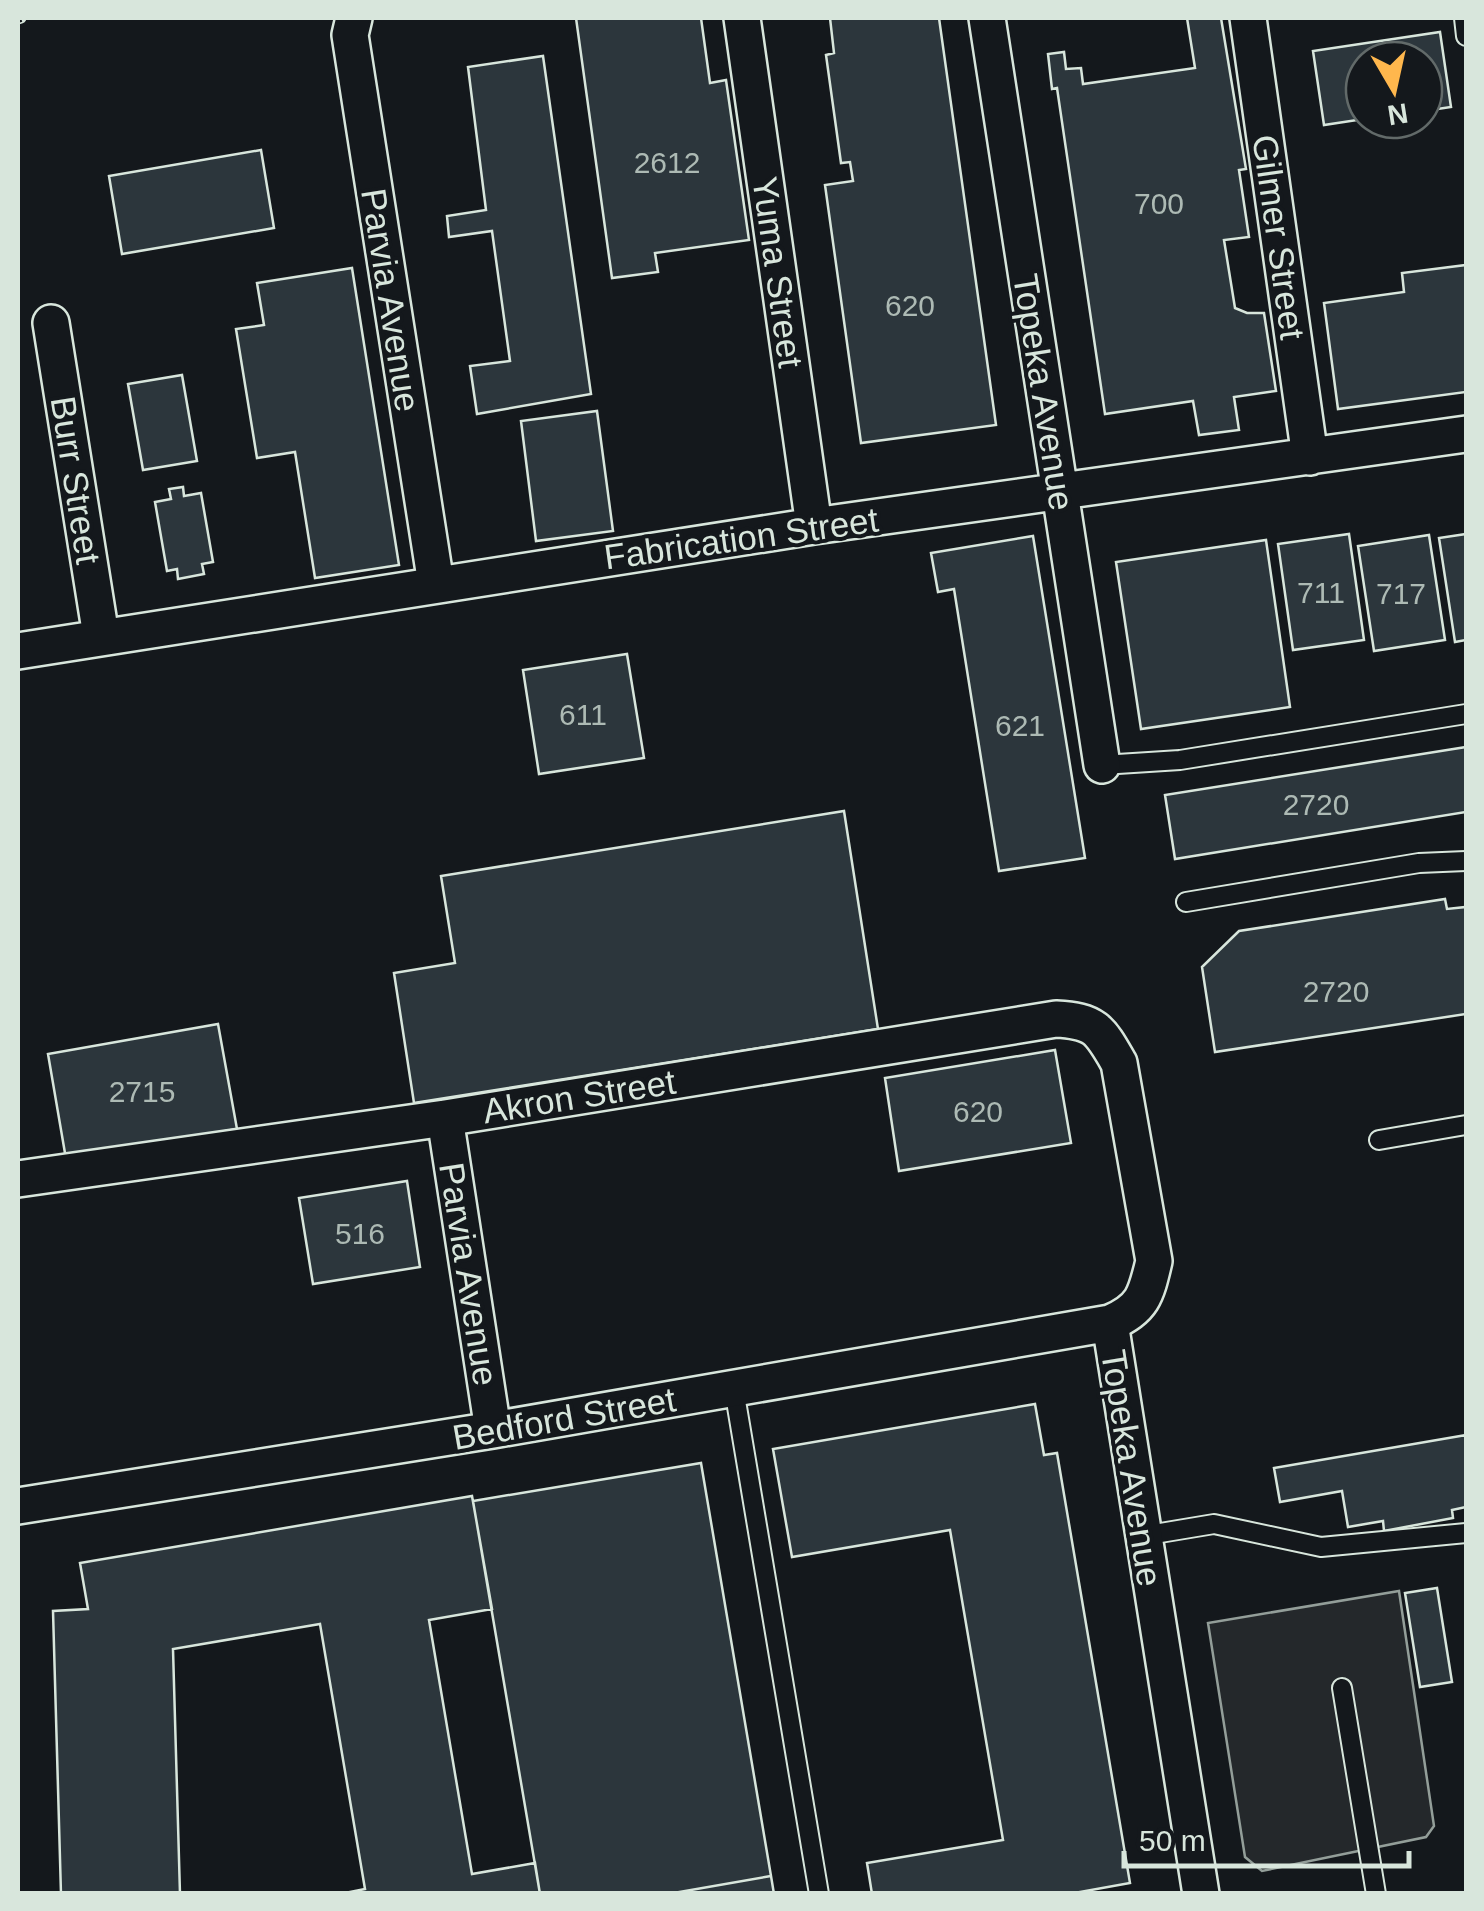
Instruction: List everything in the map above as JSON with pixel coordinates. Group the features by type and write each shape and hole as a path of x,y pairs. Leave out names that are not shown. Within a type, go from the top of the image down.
{"street":[{"name":"Parvia Avenue","path":"354,18 350,35 436,584"},
{"name":"Yuma Street","path":"742,18 814,526"},
{"name":"Topeka Avenue","path":"987,18 1102,766"},
{"name":"Gilmer Street","path":"1248,18 1310,457"},
{"name":"Burr Street","path":"52,323 102,636"},
{"name":"Fabrication Street","path":"18,651 814,526 1466,434"},
{"name":"Akron Street","path":"18,1178 445,1118 1056,1019 1082,1020 1103,1035 1119,1063"},
{"name":"Topeka Avenue","path":"1119,1063 1154,1261 1147,1291 1132,1314 1110,1323 1200,1894"},
{"name":"Parvia Avenue","path":"445,1118 493,1430"},
{"name":"Bedford Street","path":"18,1506 493,1430 1110,1323"}],"lane":[{"path":"1464,18 1466,36"},
{"path":"1102,766 1180,760 1466,714"},
{"path":"1186,902 1419,864 1466,861"},
{"path":"1379,1140 1466,1126"},
{"path":"734,1389 818,1894"},
{"path":"1142,1536 1214,1524 1322,1548 1466,1532"},
{"path":"1342,1688 1376,1894"}],"shaded area":[{"path":"1399,1591 1434,1826 1426,1837 1262,1871 1245,1857 1208,1623"}],"building":[{"path":"576,18 701,18 710,83 726,80 749,240 655,253 658,272 612,278"},
{"path":"830,18 939,18 996,425 861,443 825,185 853,181 850,162 841,163 826,55 834,53"},
{"path":"1187,18 1221,18 1246,169 1239,170 1249,237 1224,240 1235,308 1264,313 1276,391 1234,397 1239,430 1199,435 1193,401 1105,414 1057,88 1052,89 1048,54 1064,52 1066,69 1081,68 1083,84 1195,68"},
{"path":"1440,32 1441,40 1387,40"},
{"path":"1344,46 1344,122 1324,125 1313,51"},
{"path":"543,56 591,394 477,414 470,366 510,361 492,231 449,237 447,216 486,210 468,67"},
{"path":"1444,59 1451,107 1444,108"},
{"path":"261,150 274,228 122,254 109,176"},
{"path":"1466,265 1466,392 1338,409 1324,303 1404,292 1402,273"},
{"path":"352,268 399,565 315,578 295,452 257,458 236,329 264,325 257,283"},
{"path":"182,375 197,461 143,470 128,384"},
{"path":"597,411 613,531 536,541 521,421"},
{"path":"183,487 184,496 201,493 213,562 202,564 204,574 178,579 177,569 167,571 155,502 171,499 169,489"},
{"path":"1349,534 1364,640 1293,650 1278,544"},
{"path":"1466,534 1466,640 1455,642 1439,538"},
{"path":"1429,535 1445,640 1374,651 1358,546"},
{"path":"1033,536 1085,858 999,871 954,589 938,592 931,553"},
{"path":"1266,540 1290,707 1141,729 1116,562"},
{"path":"627,654 644,758 539,774 523,670"},
{"path":"1466,747 1466,812 1175,859 1165,795"},
{"path":"844,811 878,1029 414,1103 394,973 455,963 441,876"},
{"path":"1445,899 1447,909 1466,907 1466,1014 1215,1052 1202,967 1239,931"},
{"path":"218,1024 237,1129 66,1159 48,1054"},
{"path":"1055,1050 1071,1143 899,1171 885,1078"},
{"path":"407,1181 420,1267 313,1284 299,1198"},
{"path":"1035,1404 1044,1455 1057,1453 1130,1883 1069,1894 872,1894 867,1863 1003,1840 950,1530 792,1557 773,1449"},
{"path":"1466,1435 1466,1507 1452,1510 1453,1518 1384,1531 1383,1521 1348,1527 1342,1491 1280,1502 1274,1468"},
{"path":"701,1463 771,1876 668,1894 540,1894 473,1501"},
{"path":"472,1496 492,1609 429,1620 472,1874 535,1863 540,1894 340,1894 365,1889 320,1624 173,1649 180,1894 61,1894 53,1611 88,1609 80,1563"},
{"path":"1437,1588 1452,1682 1420,1687 1405,1593"},
{"path":"771,1876 774,1894 668,1894"}]}
